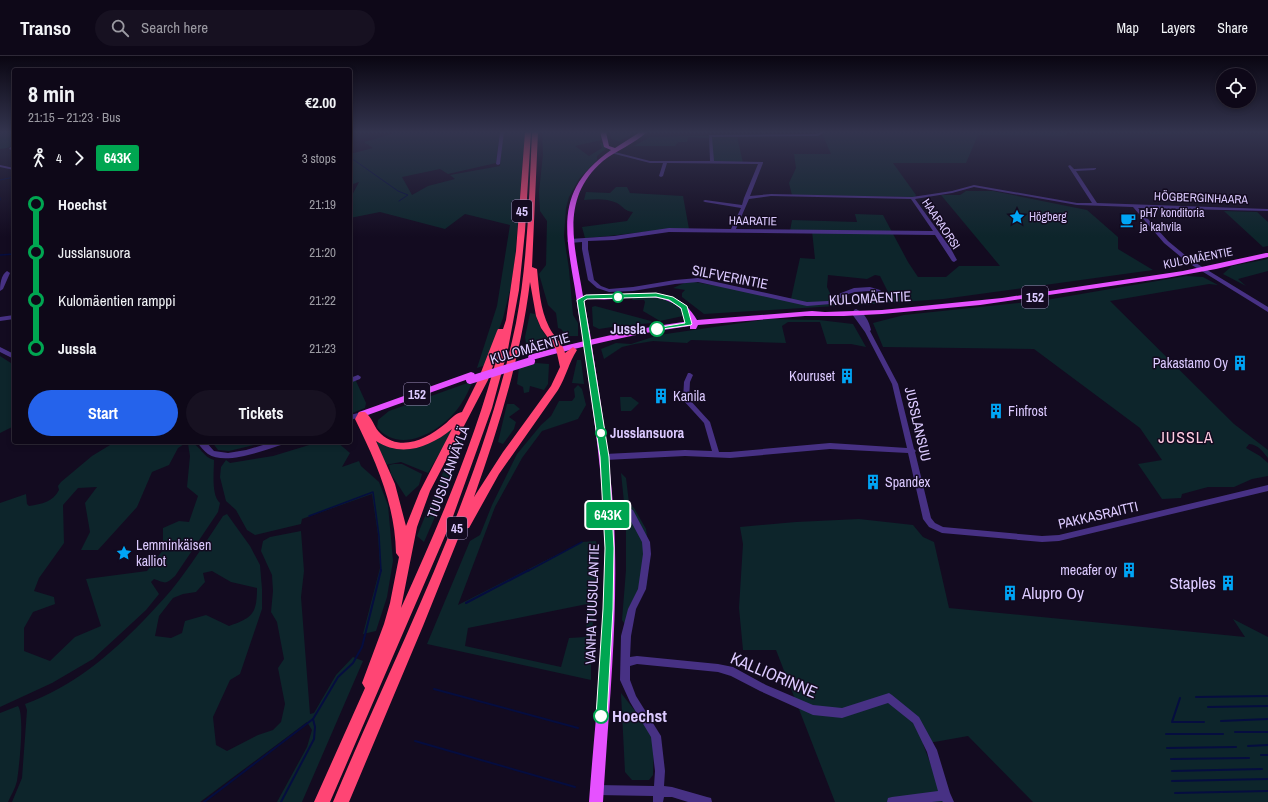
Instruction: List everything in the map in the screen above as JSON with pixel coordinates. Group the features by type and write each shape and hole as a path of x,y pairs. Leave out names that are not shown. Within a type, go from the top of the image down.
{"highway":[{"name":"TUUSULANVÄYLÄ","path":"322,802 408,611 461,482 495,380 515,290 525,167"},
{"name":"TUUSULANVÄYLÄ","path":"341,802 426,604 474,483 505,386 520,321 527,277 533,167"},
{"path":"530,241 535,294 540,316 561,351 564,366"},
{"path":"355,730 396,603 411,528 425,491 492,360 508,306 515,290"},
{"path":"426,604 484,487 508,451 555,388 561,377 568,355 573,350"},
{"path":"358,418 383,441 397,445 412,445 426,442 444,432 461,415 473,398"},
{"path":"358,418 394,496 400,528 401,572"}],"main road":[{"name":"VANHA TUUSULANTIE","path":"594,167 577,190 571,206 569,219 570,241 586,333 604,457 610,548 608,609 596,796"},
{"name":"KULOMÄENTIE","path":"358,418 470,378 532,359 627,334 760,317 858,313 1026,298 1133,281 1267,255"},
{"path":"580,300 587,302 607,297 656,295 671,298 684,307 692,325"},
{"name":"KULOMÄENTIE","path":"561,351 573,350 609,341 692,325"}],"street":[{"path":"661,176 664,167"},
{"path":"733,230 744,207 746,198 759,167"},
{"path":"1094,169 1071,168 1096,205"},
{"name":"HÖGBERGINHAARA","path":"746,198 779,195 912,198 952,192 974,186 1077,204 1268,210"},
{"name":"HAARAORSI","path":"912,198 954,260"},
{"path":"705,201 744,207"},
{"path":"1134,206 1166,242 1183,256 1268,310"},
{"name":"HAARATIE","path":"570,241 614,238 664,230 936,233"},
{"name":"SILFVERINTIE","path":"585,240 585,249 591,280 600,288 610,290 661,285 680,280 698,280 807,304 829,303 843,294 854,290 870,289 880,294"},
{"path":"0,289 7,273"},
{"name":"JUSSLANSUU","path":"858,313 860,323 868,332 896,384 926,515 932,525"},
{"path":"0,319 12,317"},
{"path":"0,349 12,356"},
{"path":"690,375 687,382 686,400 707,422 716,454"},
{"path":"352,380 358,377"},
{"path":"203,444 211,452 221,456 236,454 274,444"},
{"path":"604,457 685,454 730,455 830,446 912,452"},
{"name":"PAKKASRAITTI","path":"932,525 942,530 951,532 1042,539 1059,538 1268,488"},
{"path":"607,508 622,508 630,512 646,542 647,554 642,589 632,609 626,636 624,662 625,680 627,686 656,736 660,771 658,802"},
{"name":"KALLIORINNE","path":"624,662 637,660 726,670 813,710 842,713 889,698 916,720 932,750 947,799 892,802"},
{"path":"596,796 658,791 672,792 707,802"}],"green space":[{"path":"352,167 479,167 448,174 440,169 402,177 412,195 428,186 455,179 450,175 495,167 522,167 515,259 511,286 503,318 486,365 477,368 497,306 510,225 465,214 445,229 380,212 352,218 352,195 359,182 352,184"},
{"path":"542,167 591,167 579,179 569,197 566,208 564,236 569,269 573,315 578,323 578,336 567,336 561,329 558,328 556,313 548,305 539,274 546,265 547,221 540,211 539,192"},
{"path":"896,167 916,195 915,197 792,195 789,183 796,168"},
{"path":"616,187 627,187 630,193 683,196 689,229 663,230 585,238 582,227 627,221 633,212 626,210 617,203 609,200 584,200 586,192 610,193"},
{"path":"966,191 993,191 1087,210 1118,237 1118,249 1153,270 943,299 859,305 859,302 890,296 880,276 875,275 867,279 828,275 827,287 836,306 704,314 682,297 682,293 685,290 673,288 689,281 791,299 800,258 815,259 812,231 790,231 792,220 857,222 855,214 883,215 908,262 918,277 946,277 959,266 1000,266 941,195 960,195"},
{"path":"1224,211 1257,212 1268,222 1268,246 1263,247"},
{"path":"1268,259 1268,271 1238,279 1246,286 1223,274 1232,266"},
{"path":"1186,276 1203,277 1218,285 1209,284 1110,301 1234,424 1268,450 1268,458 1255,446 1249,444 1246,448 1260,456 1268,463 1268,476 1252,479 1234,487 1208,487 1182,494 1181,498 1162,499 1138,464 1162,460 1140,428 1034,349 883,347 873,323 904,315 1046,300"},
{"path":"653,296 677,304 682,311 683,316 660,321 643,311 644,300 632,300 633,298"},
{"path":"595,306 651,321 652,323 599,329 593,326 592,307"},
{"path":"530,313 535,314 541,329 548,339 542,343 538,349 527,352 525,337"},
{"path":"769,319 819,320 853,324 866,347 851,344 827,344 820,322 788,322 782,326 786,343 691,340 687,343 653,341 622,347 604,359 601,349 616,343 631,344 659,335"},
{"path":"0,356 12,364 12,427 0,433"},
{"path":"577,360 581,360 584,384 572,383"},
{"path":"536,363 549,364 548,384 544,390 530,386 529,392 524,393 523,387 517,384 519,367"},
{"path":"356,381 366,403 365,408 352,413 352,382"},
{"path":"473,381 464,399 454,413 434,430 422,436 398,440 387,436 377,427 378,420 389,411"},
{"path":"578,385 582,389 586,405 578,419 542,431 522,458 495,507 458,605 582,542 596,541 598,552 598,603 594,614 591,637 591,680 427,644 470,541 480,535 492,505 517,454 541,425 551,416 559,401 572,401 575,397 574,389","holes":["587,604 586,637 569,638 561,667 465,646 468,628"]},
{"path":"620,397 631,397 639,403 631,411 621,411"},
{"path":"507,404 514,404 520,409 509,417 516,422 514,429 503,444 498,442"},
{"path":"458,421 428,473 401,462 385,465 375,438 405,447"},
{"path":"463,436 462,447 444,496 424,542 417,536 443,472"},
{"path":"112,444 184,444 178,448 169,465 152,472 137,507 98,550 81,550 90,532 85,503 97,487 78,488 63,505 64,543 39,578 34,591 54,597 55,604 33,612 24,628 24,651 50,661 75,637 101,626 86,579 147,571 163,550 163,528 179,521 189,522 198,496 187,487 190,456 188,444 194,444 207,457 214,460 214,489 217,500 220,503 218,512 175,576 167,582 154,579 151,582 159,594 146,610 93,659 52,683 0,707 0,503 26,494 27,504 29,506 50,500 57,494 59,490 58,486 61,482 92,456"},
{"path":"214,444 258,444 229,451 218,450"},
{"path":"312,444 339,444 350,453 342,467 359,461 361,466 379,482 388,505 393,561 387,597 376,631 363,634 380,568 378,535 372,494 302,519 301,524 255,535 247,530 236,510 226,501 220,477 221,467 226,460 230,463 273,456"},
{"path":"402,464 422,474 419,485 406,497 391,474 389,465"},
{"path":"621,473 626,478 629,503 634,508 646,529 649,549 647,584 634,612 630,631 622,620 626,570 626,521"},
{"path":"227,514 250,546 260,565 262,609 240,674 230,680 213,717 216,745 227,751 258,735 273,730 281,722 285,704 278,668 284,659 277,622 271,612 273,591 272,575 261,551 263,541 270,537 301,531 304,571 301,597 310,714 314,713 336,675 353,657 363,661 302,802 277,802 307,747 312,730 307,722 200,802 12,802 22,778 27,710 25,704 58,689 89,669 131,633 176,585 223,516","holes":["212,571 231,582 257,588 254,609 252,613 244,620 229,626 206,615 185,621 182,633 171,638 155,636 159,616 173,598 183,594 196,592 205,582 203,573"]},
{"path":"859,519 913,525 923,537 934,542 949,608 1245,637 1233,619 1268,637 1268,802 1033,802 968,736 923,744 945,802 835,802 776,650 743,650 739,608 743,544 740,527 796,522"},
{"path":"621,693 650,730 654,746 653,775 649,780 632,780 625,772"},
{"path":"18,706 20,711 21,730 17,781 8,802 0,802 0,713"}],"waterway":[{"path":"364,167 398,191 408,195 399,201"},
{"path":"0,180 12,177"},
{"path":"0,255 12,254"},
{"path":"309,516 373,492 379,536 381,570"},
{"path":"528,571 582,542"},
{"path":"313,719 338,677 353,663 362,647 381,570"},
{"path":"466,603 529,570"},
{"path":"434,689 578,728"},
{"path":"1196,697 1268,696"},
{"path":"1180,698 1172,722 1204,722"},
{"path":"1208,707 1268,706"},
{"path":"204,802 313,719"},
{"path":"281,802 314,739 315,727 313,719"},
{"path":"1221,721 1268,719"},
{"path":"1235,732 1268,732"},
{"path":"1166,734 1223,734"},
{"path":"415,741 575,787"},
{"path":"1248,746 1268,745"},
{"path":"1167,748 1236,747"},
{"path":"1261,755 1268,755"},
{"path":"1171,759 1249,758"},
{"path":"1172,771 1262,769"},
{"path":"1172,781 1268,779"},
{"path":"1175,793 1268,791"}],"bus line":[{"name":"643K","path":"601,716 608,609 610,548 606,472 580,300 586,297 643,294 671,298 684,307 688,324 657,329"}],"place":[{"name":"Högberg","path":"1017,217"},
{"name":"pH7 konditoria ja kahvila","path":"1128,220"},
{"name":"Jussla","path":"657,329"},
{"name":"Pakastamo Oy","path":"1240,363"},
{"name":"Kouruset","path":"847,376"},
{"name":"Kanila","path":"661,396"},
{"name":"Finfrost","path":"996,411"},
{"name":"Jusslansuora","path":"601,433"},
{"name":"Spandex","path":"873,482"},
{"name":"Lemminkäisen kalliot","path":"124,553"},
{"name":"mecafer oy","path":"1129,570"},
{"name":"Staples","path":"1228,583"},
{"name":"Alupro Oy","path":"1010,593"},
{"name":"Hoechst","path":"601,716"}],"district":[{"name":"JUSSLA","path":"1186,437"}]}
